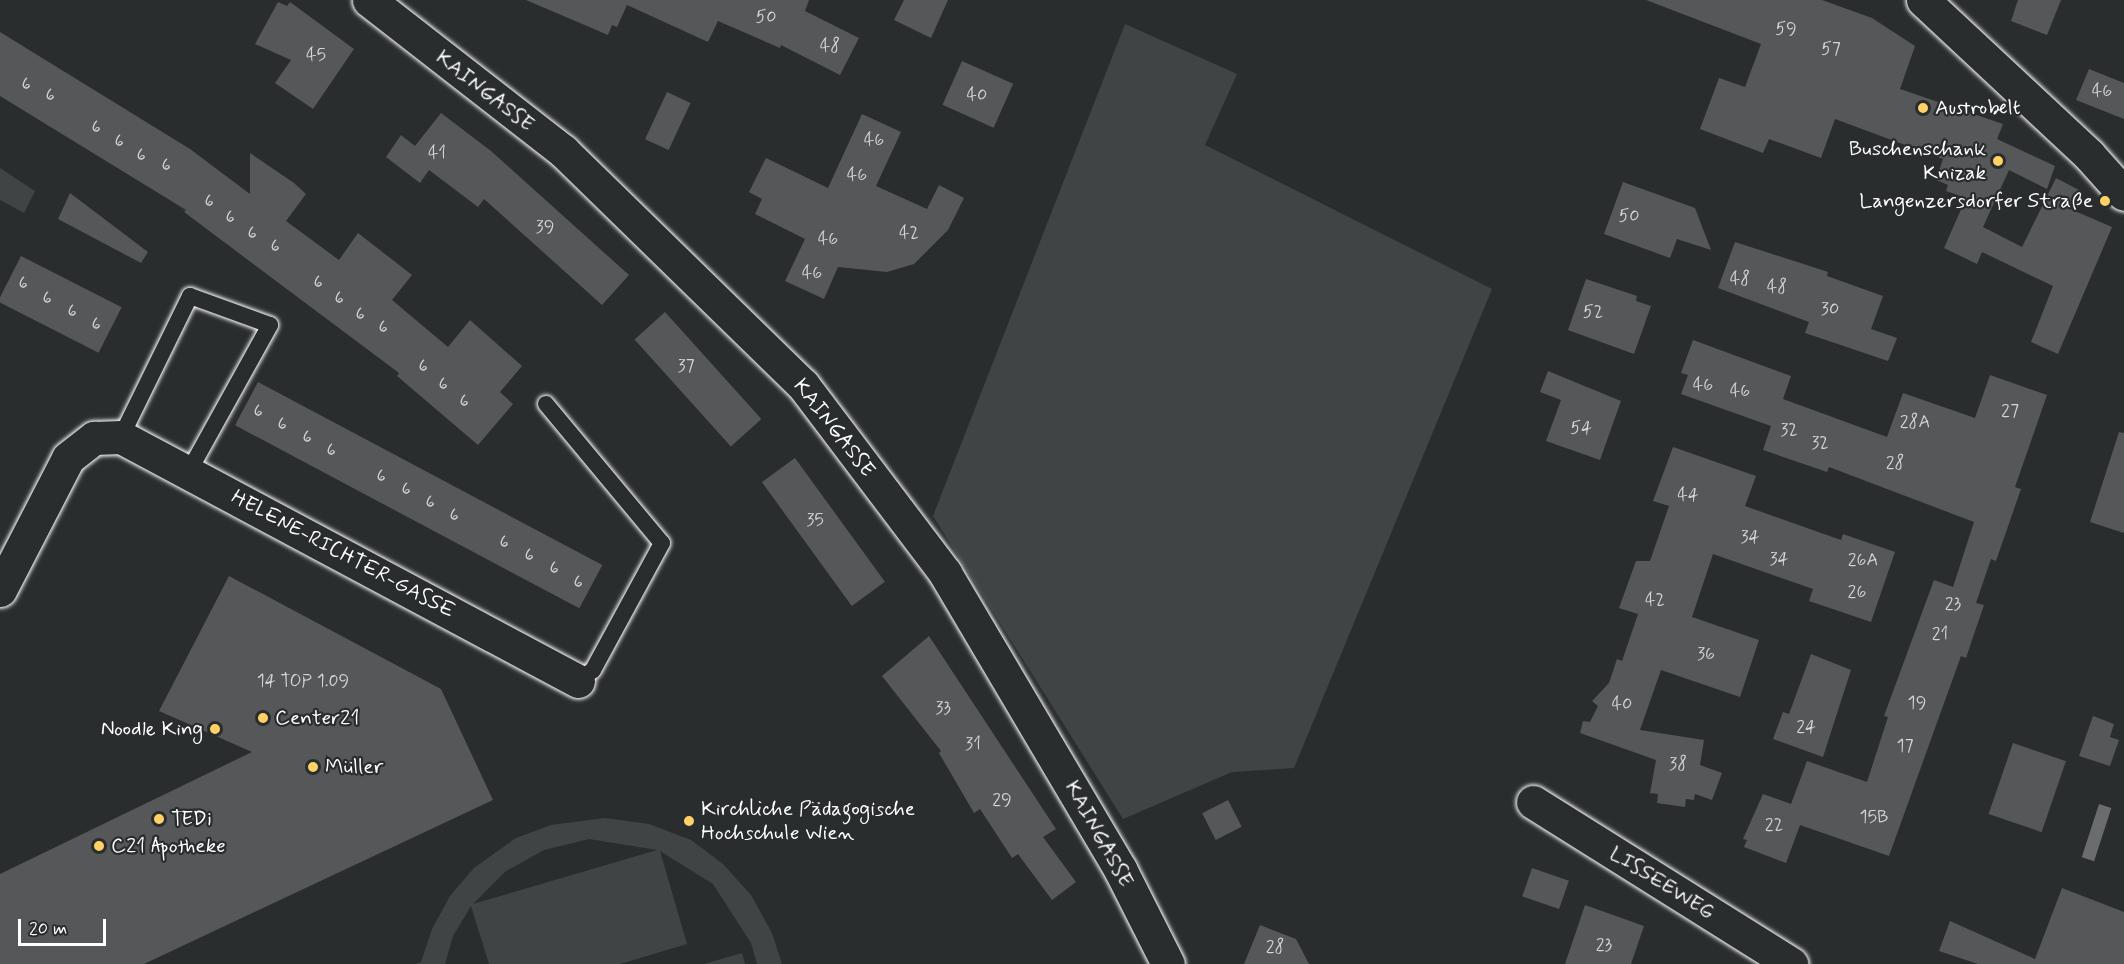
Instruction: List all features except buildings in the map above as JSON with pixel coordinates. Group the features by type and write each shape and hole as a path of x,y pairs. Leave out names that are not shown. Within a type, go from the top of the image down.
{"street":[{"name":"KAINGASSE","path":"369,0 563,151 803,385 945,573 1120,869 1168,964"},
{"path":"1923,0 2089,155 2124,194"},
{"path":"2089,155 2124,176"},
{"path":"0,590 68,458 84,443 113,436"},
{"name":"HELENE-RICHTER-GASSE","path":"113,436 189,471 578,681"},
{"name":"LISSEEWEG","path":"1533,802 1791,964"}],"lane":[{"path":"113,436 190,296 270,325 189,471"},
{"path":"546,404 662,543 593,670 578,681"}],"shaded area":[{"path":"1125,24 1237,74 1205,145 1492,289 1294,768 1232,772 1123,819 933,516"},
{"path":"0,168 35,191 24,213 0,200"},
{"path":"2099,804 2111,808 2094,861 2082,857"},
{"path":"605,818 649,824 691,840 723,864 751,895 772,933 782,964 757,964 751,943 713,884 660,851 687,944 620,964 489,964 471,906 453,936 445,964 416,964 421,962 432,929 450,896 474,868 516,838 551,825","holes":["589,839 657,850 473,904 506,871 544,850"]},
{"path":"742,953 745,964 704,964"}],"place":[{"name":"Austrobelt","path":"1923,108"},
{"name":"Buschenschank Knizak","path":"1998,161"},
{"name":"Langenzersdorfer Straße","path":"2105,201"},
{"name":"Center21","path":"263,718"},
{"name":"Noodle King","path":"215,729"},
{"name":"Müller","path":"313,767"},
{"name":"TEDi","path":"159,819"},
{"name":"Kirchliche Pädagogische Hochschule Wien","path":"689,821"},
{"name":"C21 Apotheke","path":"99,846"}]}
